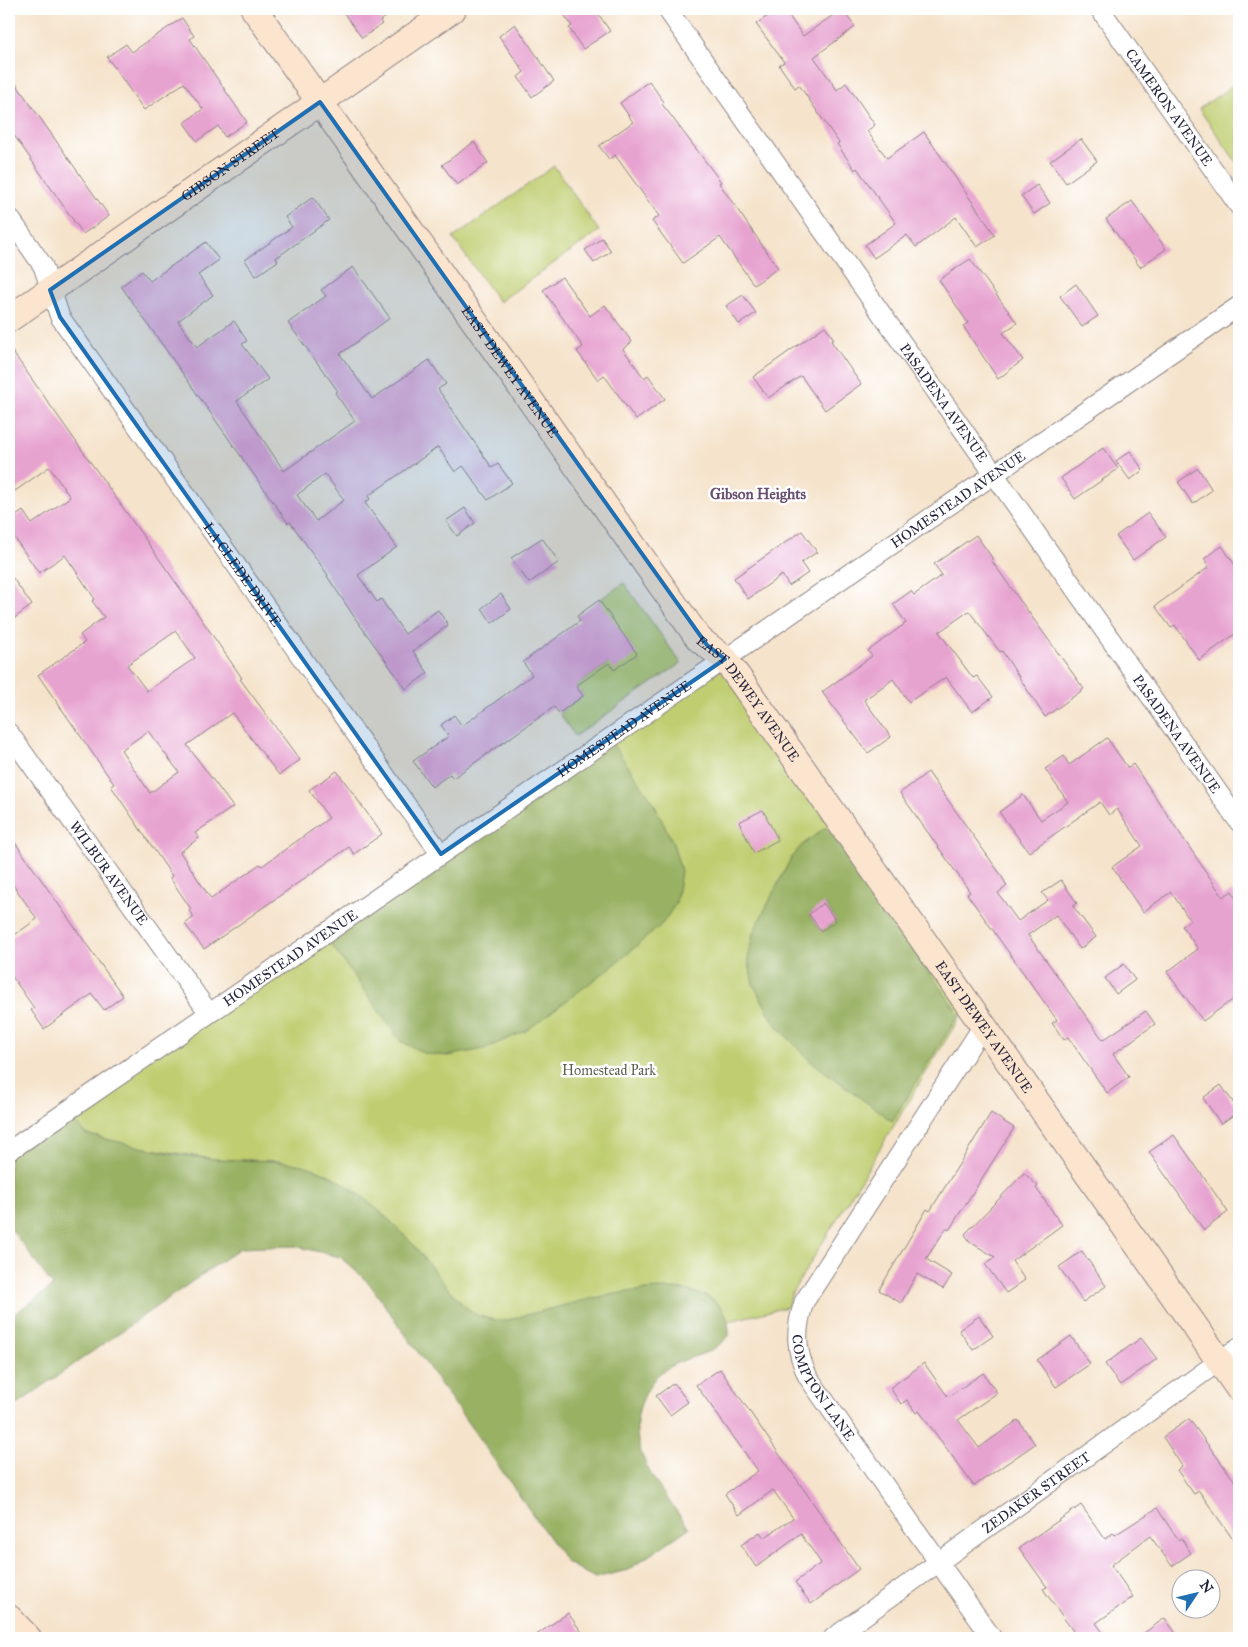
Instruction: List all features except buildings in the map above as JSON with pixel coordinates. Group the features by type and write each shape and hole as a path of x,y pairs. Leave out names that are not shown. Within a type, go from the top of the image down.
{"street":[{"name":"EAST DEWEY AVENUE","path":"254,9 699,639 725,659 983,1026 1229,1354 1239,1389"},
{"name":"GIBSON STREET","path":"9,319 453,9"},
{"name":"PASADENA AVENUE","path":"666,9 1239,822"},
{"name":"CAMERON AVENUE","path":"1100,9 1239,206"},
{"name":"LA CLEDE DRIVE","path":"9,217 43,266 49,279 50,290 60,317 441,854"},
{"name":"HOMESTEAD AVENUE","path":"9,1151 1239,306"},
{"name":"WILBUR AVENUE","path":"9,733 209,1013"},
{"name":"COMPTON LANE","path":"983,1026 804,1302 797,1323 796,1343 800,1360 808,1376 992,1638"},
{"name":"ZEDAKER STREET","path":"833,1638 1229,1354"},
{"path":"9,1618 28,1638"}],"highlighted area":[{"path":"320,102 707,645 725,659 441,854 60,317 50,290"}],"green space":[{"path":"1239,81 1239,166 1199,109"},
{"path":"554,166 599,231 499,302 453,238"},
{"path":"624,583 681,663 575,736 559,713 583,696 576,686 609,663 599,600"},
{"name":"Homestead Park","path":"725,659 963,1012 792,1293 787,1307 470,1384 281,1161 213,1159 133,1146 85,1134 68,1110"},
{"path":"609,739 652,800 673,843 681,871 676,903 663,923 618,962 526,1031 484,1049 448,1056 426,1054 400,1041 324,934"},
{"path":"826,827 959,1014 892,1121 809,1060 774,1022 753,984 748,959 753,933 791,858 802,845","holes":["824,904 836,921 821,931 809,914"]},
{"path":"68,1110 85,1134 182,1155 214,1159 290,1163 307,1166 323,1172 360,1195 396,1226 457,1298 472,1312 494,1320 509,1320 580,1301 613,1294 647,1290 679,1289 706,1296 723,1311 729,1336 713,1349 674,1364 658,1375 645,1394 638,1417 637,1434 648,1468 667,1499 689,1528 628,1570 595,1578 567,1563 369,1283 340,1257 295,1246 240,1248 9,1410 9,1318 53,1286 9,1226 9,1151"}],"district":[{"name":"Gibson Heights","path":"758,494"}]}
